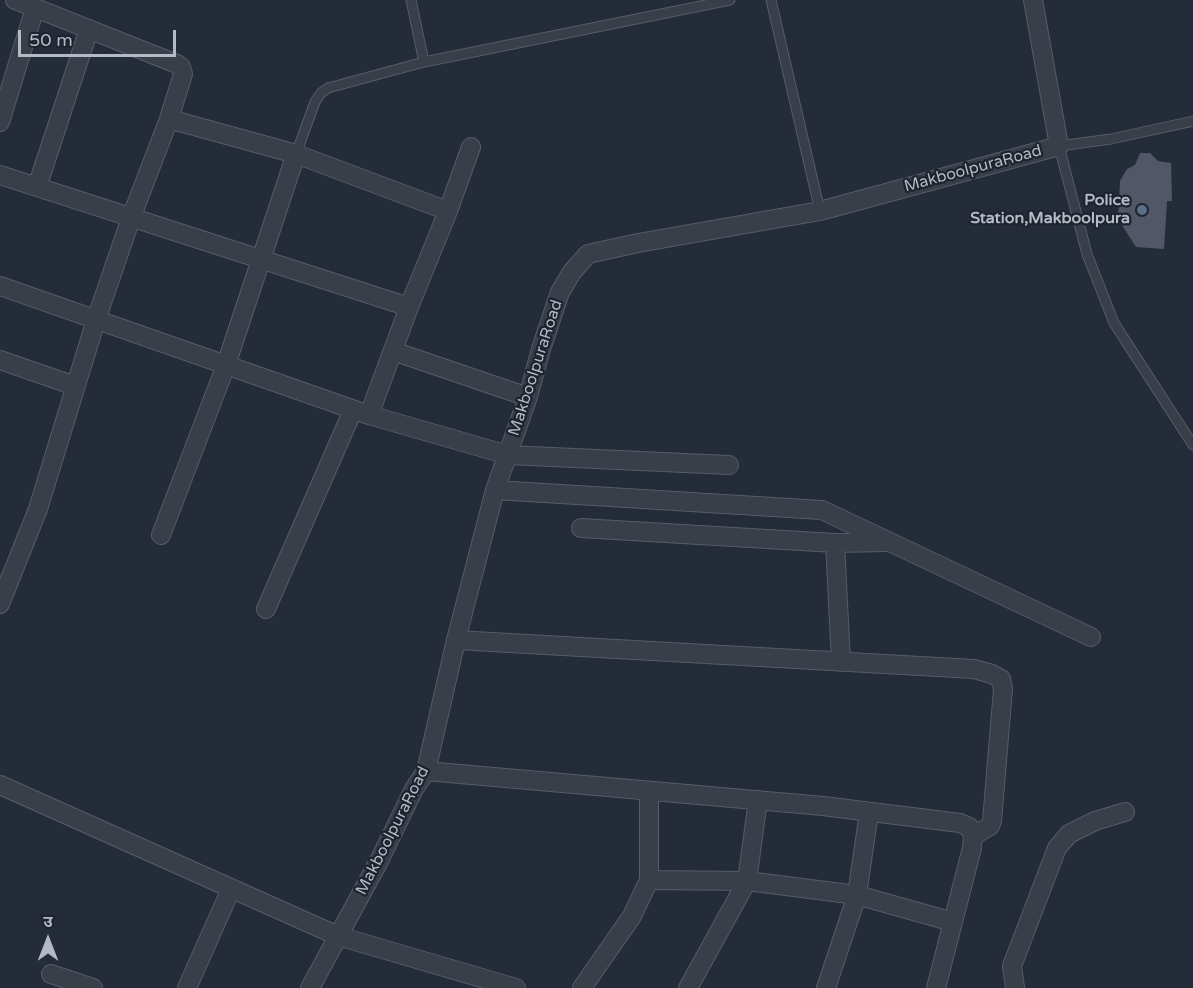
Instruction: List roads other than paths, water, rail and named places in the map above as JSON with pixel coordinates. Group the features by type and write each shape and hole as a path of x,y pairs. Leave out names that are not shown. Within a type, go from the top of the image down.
{"street":[{"path":"0,604 38,509 96,320 169,119 183,70 177,64 15,0"},
{"path":"1033,0 1059,146"},
{"path":"0,122 35,8"},
{"path":"37,187 89,29"},
{"path":"169,119 296,154 448,211"},
{"name":"MakboolpuraRoad","path":"310,988 379,861 414,789 426,771 456,640 495,490 528,397 560,292 572,272 588,254 820,211 1059,146"},
{"path":"266,609 393,351 471,147"},
{"path":"161,535 226,365 296,154"},
{"path":"0,175 410,307"},
{"path":"0,286 361,412 508,455 729,465"},
{"path":"393,351 528,397"},
{"path":"0,360 75,386"},
{"path":"495,490 822,510 1090,637"},
{"path":"581,528 835,543 892,542"},
{"path":"835,543 841,662"},
{"path":"456,640 974,669 992,674 1001,680 1003,689 992,821 990,826 973,836"},
{"path":"426,771 758,801 960,823 969,828 973,836 972,848 936,988"},
{"path":"0,785 338,936 516,988"},
{"path":"582,988 632,916 649,880 649,791"},
{"path":"688,988 747,881 758,801"},
{"path":"826,988 857,895 869,812"},
{"path":"1015,988 1012,966 1057,848 1069,834 1095,821 1125,812"},
{"path":"649,880 747,881 857,895 953,922"},
{"path":"187,988 231,889"},
{"path":"51,974 93,988"}],"lane":[{"path":"411,0 424,62"},
{"path":"296,154 315,102 328,88 424,62 730,0"},
{"path":"771,0 820,211"},
{"name":"MakboolpuraRoad","path":"1059,146 1111,139 1193,121"},
{"path":"1059,146 1087,254 1114,323 1193,445"}],"place":[{"name":"Police Station,Makboolpura","path":"1142,210"}]}
